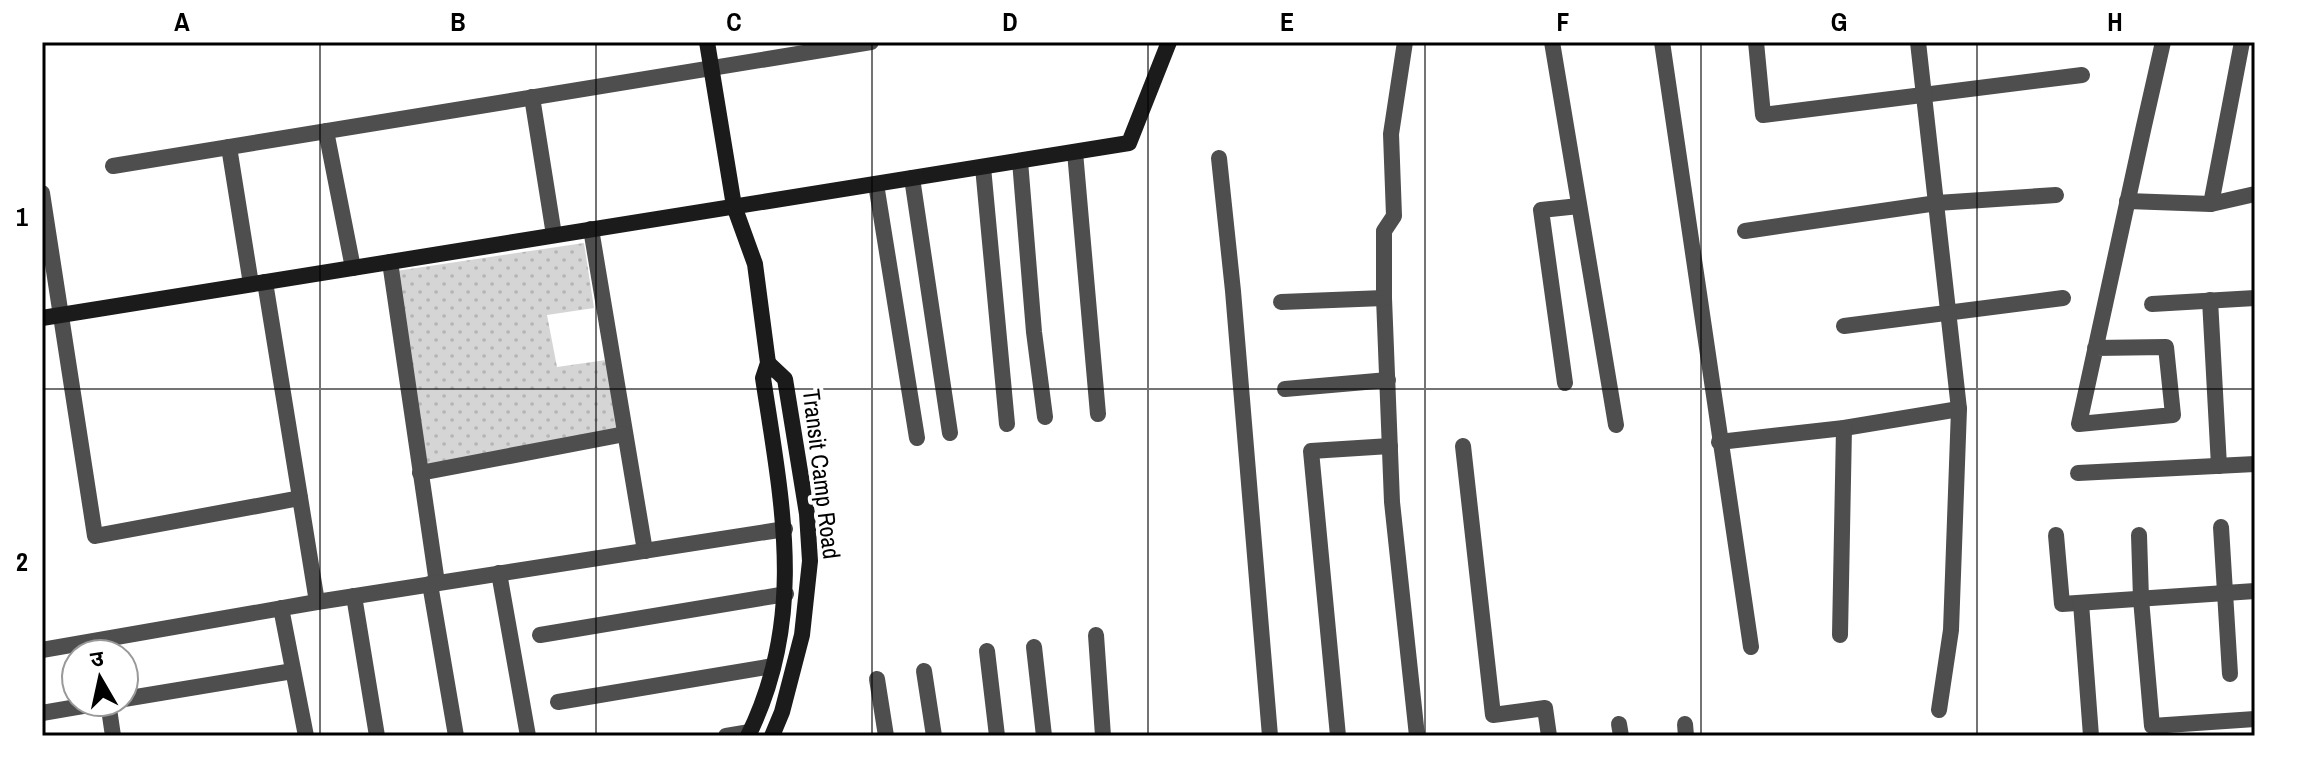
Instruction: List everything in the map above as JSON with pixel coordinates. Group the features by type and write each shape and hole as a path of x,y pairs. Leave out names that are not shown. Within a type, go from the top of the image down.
{"street":[{"name":"Transit Camp Road","path":"707,42 734,206 755,264 768,363 763,378 785,537 786,594 773,666 759,713 749,734"},
{"path":"113,166 871,42"},
{"path":"42,318 1129,143 1169,42"},
{"path":"1405,42 1391,134 1394,216 1384,231 1384,298 1392,502 1417,736"},
{"path":"1552,42 1616,425"},
{"path":"1662,42 1751,647"},
{"path":"1756,42 1763,115 2082,75"},
{"path":"1918,42 1959,409 1951,630 1939,710"},
{"path":"2095,348 2166,347 2173,415 2079,424 2095,348 2127,201 2163,42"},
{"path":"2211,204 2242,42"},
{"path":"532,97 554,235"},
{"path":"326,131 353,268"},
{"path":"229,147 300,498 317,602"},
{"path":"1075,152 1098,414"},
{"path":"1219,158 1270,736"},
{"path":"1020,161 1034,332 1045,417"},
{"path":"983,167 1007,424"},
{"path":"912,178 950,433"},
{"path":"876,184 917,438"},
{"path":"42,193 95,536 300,498"},
{"path":"2127,201 2211,204 2255,194"},
{"path":"1745,231 1937,203 2056,195"},
{"path":"1565,383 1541,210 1579,206"},
{"path":"591,229 645,551"},
{"path":"390,262 456,736"},
{"path":"1281,302 1384,298"},
{"path":"1844,326 2063,298"},
{"path":"2152,304 2255,298"},
{"path":"2210,300 2219,466"},
{"name":"Transit Camp Road","path":"768,363 785,379 809,543 802,635 782,712 772,736"},
{"path":"1285,389 1388,380"},
{"path":"1719,442 1844,428 1959,409"},
{"path":"1840,635 1844,428"},
{"path":"420,473 625,434"},
{"path":"1338,736 1311,451 1390,446"},
{"path":"1463,446 1493,715 1545,708 1549,736"},
{"path":"2078,473 2255,464"},
{"path":"2221,527 2230,674"},
{"path":"2056,535 2062,604 2255,591"},
{"path":"2139,535 2152,726 2195,730 2255,719"},
{"path":"42,650 317,602 645,551 785,537 809,543"},
{"path":"499,573 528,736"},
{"path":"540,635 786,594"},
{"path":"354,596 377,736"},
{"path":"2081,603 2091,736"},
{"path":"281,608 306,736"},
{"path":"1096,635 1103,736"},
{"path":"1034,647 1044,736"},
{"path":"987,651 997,736"},
{"path":"558,702 773,666"},
{"path":"140,696 293,671"},
{"path":"924,671 934,736"},
{"path":"877,679 886,736"},
{"path":"726,736 749,734"}],"shaded area":[{"path":"584,243 594,308 547,315 557,367 606,360 617,431 427,464 396,271"}]}
